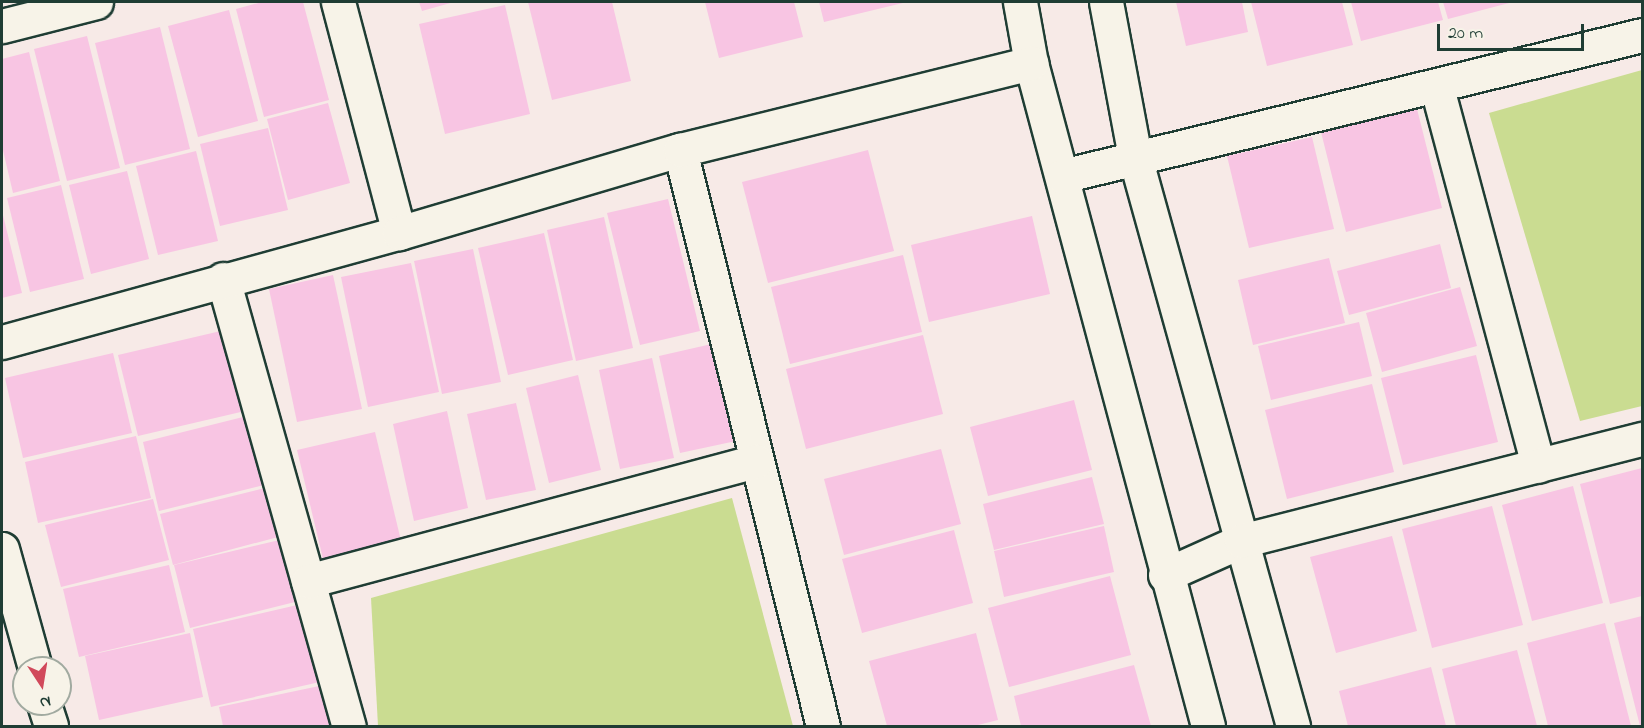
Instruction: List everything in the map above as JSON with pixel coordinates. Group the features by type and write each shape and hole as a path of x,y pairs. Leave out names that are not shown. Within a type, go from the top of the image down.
{"street":[{"path":"2,26 96,2"},
{"path":"338,2 399,233"},
{"path":"1020,2 1031,63 1165,575 1208,726"},
{"path":"1107,2 1135,157 1293,726"},
{"path":"1062,176 1135,157 1437,88 1642,35"},
{"path":"2,342 224,279 399,233 680,150 1031,63"},
{"path":"1437,88 1538,466"},
{"path":"680,150 824,726"},
{"path":"224,279 348,726"},
{"path":"1165,575 1241,541 1642,439"},
{"path":"308,581 756,461"},
{"path":"2,549 31,656"}],"green space":[{"path":"1642,70 1642,406 1580,421 1489,113"},
{"path":"732,498 793,726 378,726 371,598"}],"building":[{"path":"262,2 303,2 329,100 264,117 236,9"},
{"path":"419,2 454,2 422,11"},
{"path":"528,2 612,2 631,81 552,100"},
{"path":"705,2 794,2 803,37 719,58"},
{"path":"819,2 907,2 824,22"},
{"path":"1176,2 1242,2 1248,32 1186,46"},
{"path":"1251,2 1342,2 1353,45 1267,66"},
{"path":"1351,2 1438,2 1443,20 1361,41"},
{"path":"1443,2 1513,2 1448,19"},
{"path":"505,5 530,114 445,134 419,24"},
{"path":"229,10 258,121 198,137 168,26"},
{"path":"160,27 190,149 125,165 95,43"},
{"path":"87,36 120,168 67,181 34,49"},
{"path":"29,52 60,181 13,193 2,146 2,59"},
{"path":"328,103 350,183 288,200 267,119"},
{"path":"1417,109 1442,208 1346,232 1321,132"},
{"path":"268,128 288,210 220,226 200,144"},
{"path":"1312,137 1334,229 1249,248 1227,156"},
{"path":"868,150 894,251 768,283 742,182"},
{"path":"196,151 218,241 158,255 136,166"},
{"path":"127,171 149,259 91,274 69,185"},
{"path":"61,185 84,279 30,292 7,198"},
{"path":"668,199 700,331 640,345 607,213"},
{"path":"2,211 22,293 2,298"},
{"path":"1032,216 1050,294 929,322 911,245"},
{"path":"604,217 633,348 576,361 547,230"},
{"path":"544,233 573,360 508,375 478,248"},
{"path":"1440,244 1451,288 1349,315 1337,271"},
{"path":"473,249 501,382 442,394 414,261"},
{"path":"903,255 922,332 790,364 771,287"},
{"path":"1329,258 1345,323 1253,345 1238,280"},
{"path":"411,263 439,392 368,407 341,277"},
{"path":"333,275 362,409 297,422 269,289"},
{"path":"1460,287 1477,346 1382,372 1366,313"},
{"path":"1359,322 1372,376 1271,400 1258,346"},
{"path":"225,330 245,411 138,436 118,355"},
{"path":"923,335 943,414 806,449 786,369"},
{"path":"716,343 736,441 680,453 659,356"},
{"path":"113,353 132,433 23,458 5,378"},
{"path":"1476,355 1498,442 1403,465 1381,378"},
{"path":"652,358 674,458 620,469 599,370"},
{"path":"578,375 601,470 549,483 526,388"},
{"path":"1372,384 1394,472 1287,499 1265,410"},
{"path":"1074,400 1092,470 988,496 970,427"},
{"path":"516,403 536,490 486,500 467,414"},
{"path":"447,411 468,508 414,521 393,424"},
{"path":"247,416 264,485 159,511 143,442"},
{"path":"375,432 402,545 324,563 297,450"},
{"path":"136,436 151,498 38,523 25,462"},
{"path":"941,449 961,524 844,555 824,479"},
{"path":"1642,468 1642,596 1610,604 1580,484"},
{"path":"1092,477 1104,524 994,550 983,504"},
{"path":"1573,486 1603,603 1532,621 1502,505"},
{"path":"265,488 278,537 173,565 160,514"},
{"path":"153,499 169,560 61,587 45,525"},
{"path":"1492,506 1523,625 1432,648 1402,529"},
{"path":"1104,526 1114,572 1004,597 994,551"},
{"path":"954,530 973,603 862,633 842,559"},
{"path":"1392,536 1417,631 1336,653 1310,557"},
{"path":"288,538 303,600 190,628 174,565"},
{"path":"169,565 185,632 79,657 63,589"},
{"path":"1110,576 1131,655 1009,687 988,608"},
{"path":"306,603 324,681 211,707 193,629"},
{"path":"1642,616 1642,726 1640,726 1614,623"},
{"path":"1605,623 1631,726 1548,726 1527,643"},
{"path":"190,633 203,697 99,720 85,656"},
{"path":"976,633 998,720 974,726 887,726 869,661"},
{"path":"1517,650 1537,726 1456,726 1442,669"},
{"path":"1134,665 1151,726 1021,726 1014,696"},
{"path":"1431,667 1446,726 1348,726 1339,691"},
{"path":"324,685 332,726 223,726 219,707"}]}
